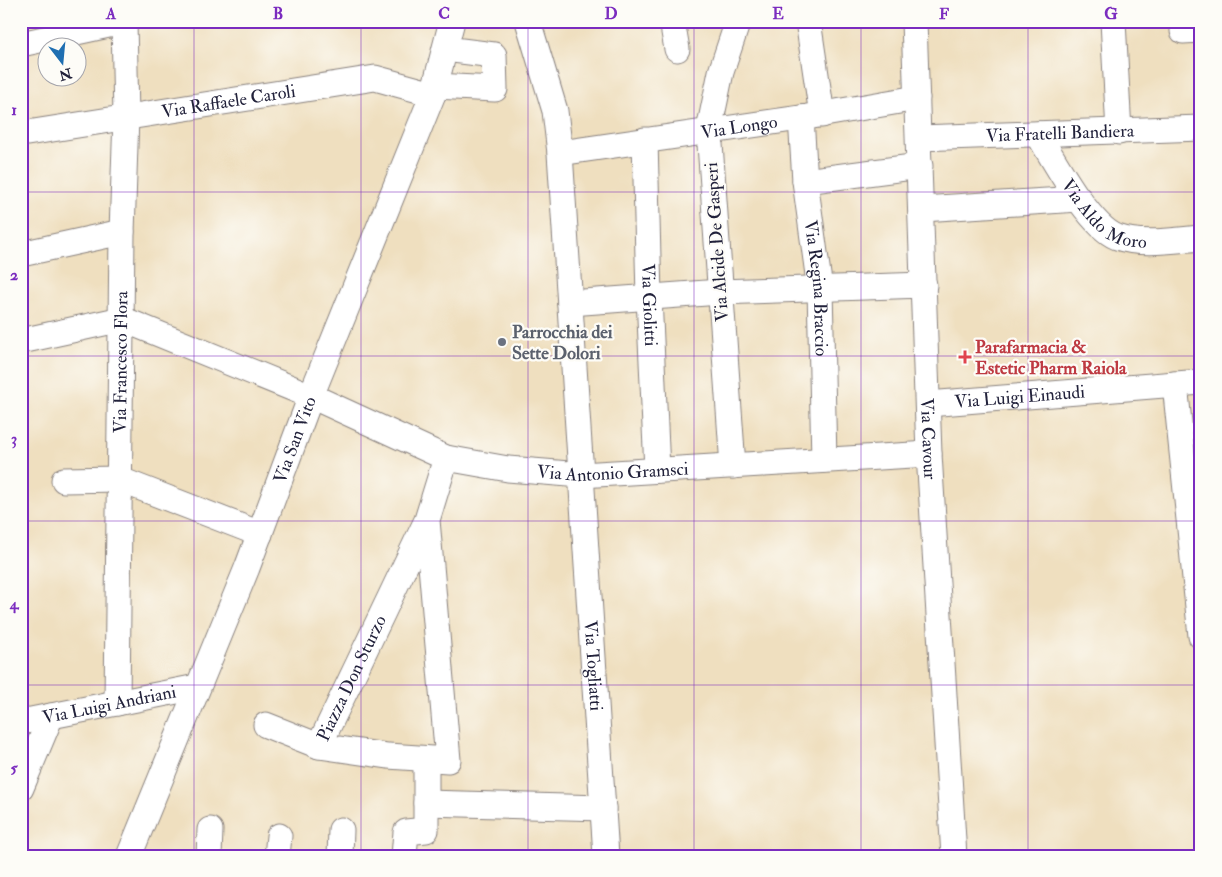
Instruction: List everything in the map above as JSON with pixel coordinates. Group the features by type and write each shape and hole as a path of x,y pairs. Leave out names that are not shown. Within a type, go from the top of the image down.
{"street":[{"path":"21,44 125,21"},
{"name":"Via Francesco Flora","path":"117,703 118,479 126,117 125,21"},
{"name":"Via San Vito","path":"129,856 260,534 311,396 434,90 452,21"},
{"name":"Via Togliatti","path":"528,21 555,111 560,153 606,856"},
{"path":"672,21 676,49"},
{"name":"Via Alcide De Gasperi","path":"732,466 709,130 721,72 738,21"},
{"name":"Via Regina Braccio","path":"808,21 811,116 805,182 820,289 824,460"},
{"name":"Via Cavour","path":"914,21 929,454 954,856"},
{"path":"1113,21 1119,132"},
{"path":"1183,21 1183,31 1201,30"},
{"name":"Via Raffaele Caroli","path":"21,134 375,78 434,90 495,89 494,55 445,49"},
{"name":"Via Longo","path":"560,153 811,116 918,98"},
{"name":"Via Fratelli Bandiera","path":"919,138 1201,128"},
{"name":"Via Aldo Moro","path":"1038,134 1088,213 1116,236 1154,242 1201,238"},
{"name":"Via Giolitti","path":"645,140 649,297 657,470"},
{"path":"805,182 920,166"},
{"path":"922,209 1079,199"},
{"path":"21,254 122,232"},
{"path":"570,303 720,292 924,285"},
{"path":"21,341 122,319"},
{"name":"Via Antonio Gramsci","path":"122,319 311,396 446,458 508,469 581,475 929,454"},
{"name":"Via Luigi Einaudi","path":"928,404 1201,382"},
{"path":"1175,384 1201,636"},
{"name":"Piazza Don Sturzo","path":"428,520 448,760 388,756 319,746 428,520 446,458"},
{"path":"64,480 118,479 260,534"},
{"name":"Via Luigi Andriani","path":"21,722 197,687"},
{"path":"21,788 51,716"},
{"path":"266,724 319,746"},
{"path":"404,856 406,832 426,830 426,759"},
{"path":"426,803 603,808"},
{"path":"209,856 210,830"},
{"path":"340,856 341,830"}],"place":[{"name":"Parrocchia dei Sette Dolori","path":"502,342"},
{"name":"Parafarmacia & Estetic Pharm Raiola","path":"965,357"}]}
